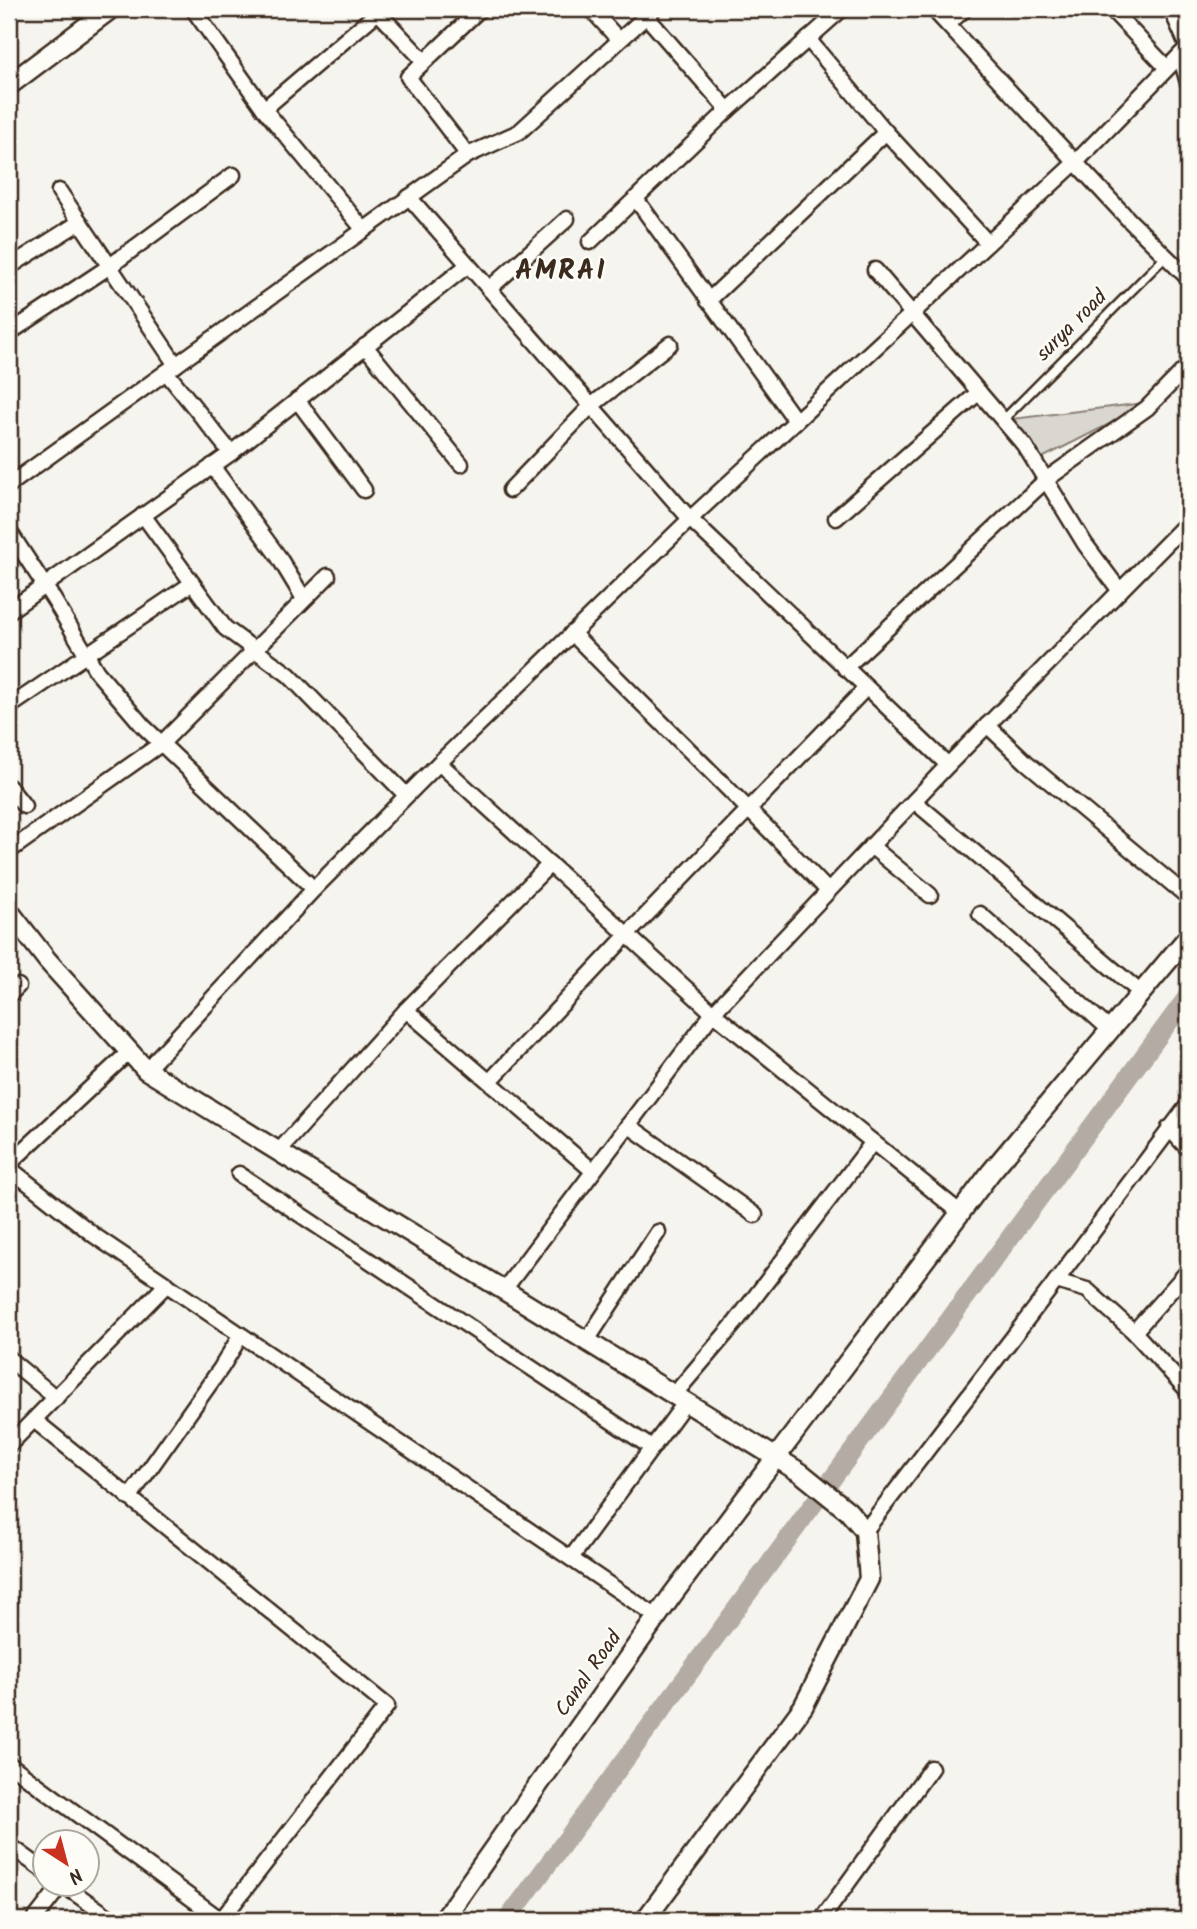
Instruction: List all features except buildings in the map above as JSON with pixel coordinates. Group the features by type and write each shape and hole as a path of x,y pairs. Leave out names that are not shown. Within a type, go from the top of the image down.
{"main road":[{"path":"9,85 110,9"}],"street":[{"path":"194,9 264,109 363,230"},
{"path":"468,155 408,77 481,9"},
{"path":"591,9 620,40"},
{"path":"590,242 728,110 842,9"},
{"path":"933,9 1129,220 1188,278"},
{"path":"948,24 965,9"},
{"path":"1111,9 1167,68"},
{"path":"1171,9 1185,50 1188,83"},
{"path":"264,109 377,10 424,61"},
{"path":"9,485 468,155 519,132 650,13 728,110"},
{"path":"808,39 886,132 988,243"},
{"path":"146,1070 314,889 439,763 690,519 1077,161 1185,50"},
{"path":"708,302 886,132"},
{"path":"9,333 110,266 233,175"},
{"path":"59,191 110,266 171,368 231,453"},
{"path":"409,197 690,519 947,765"},
{"path":"636,199 796,421"},
{"path":"489,289 567,219"},
{"path":"9,267 80,222"},
{"path":"9,611 231,453 468,265"},
{"path":"875,270 1025,446 1085,544 1120,591"},
{"path":"510,490 591,406 670,344"},
{"path":"365,346 461,464"},
{"path":"845,668 1046,479 1147,408 1188,366"},
{"path":"836,518 979,392"},
{"path":"297,400 365,490"},
{"path":"212,466 278,556 304,599"},
{"path":"143,515 225,628 289,675 407,795"},
{"path":"503,1291 713,1013 947,765 1188,522"},
{"path":"9,531 105,681 162,743 314,889"},
{"path":"9,851 162,743 328,576"},
{"path":"9,707 191,584"},
{"path":"572,633 674,737 750,808 828,891"},
{"path":"490,1081 866,688"},
{"path":"987,725 1026,762 1188,897"},
{"path":"439,763 713,1013 962,1213"},
{"path":"9,787 24,806"},
{"path":"914,801 1141,993"},
{"path":"872,846 930,895"},
{"path":"278,1152 406,1010 550,864"},
{"path":"9,911 47,960 146,1070 679,1400 776,1457 848,1511 866,1531 869,1579 803,1707 645,1920"},
{"path":"980,914 1109,1030"},
{"name":"Canal Road","path":"443,1920 657,1617 991,1172 1188,937"},
{"path":"406,1010 593,1171"},
{"path":"129,1052 9,1166 95,1236 657,1617"},
{"path":"866,1531 1188,1105"},
{"path":"628,1125 755,1215"},
{"path":"1169,1128 1188,1149"},
{"path":"571,1558 652,1448 679,1400 873,1142"},
{"path":"239,1174 652,1448"},
{"path":"586,1342 658,1232"},
{"path":"1134,1332 1188,1272"},
{"path":"1056,1281 1087,1290 1134,1332 1188,1391"},
{"path":"9,1445 167,1284"},
{"path":"129,1498 222,1368 241,1335"},
{"path":"9,1359 56,1398"},
{"path":"9,1764 221,1920 387,1706 34,1420"},
{"path":"821,1920 931,1768"},
{"path":"9,1845 32,1861"},
{"path":"34,1920 62,1884 113,1920"}],"lane":[{"name":"surya road","path":"1003,420 1166,256"}],"shaded area":[{"path":"1153,402 1040,459 1003,420"}],"waterway":[{"path":"507,1920 1188,996"}],"district":[{"name":"AMRAI","path":"561,271"}]}
